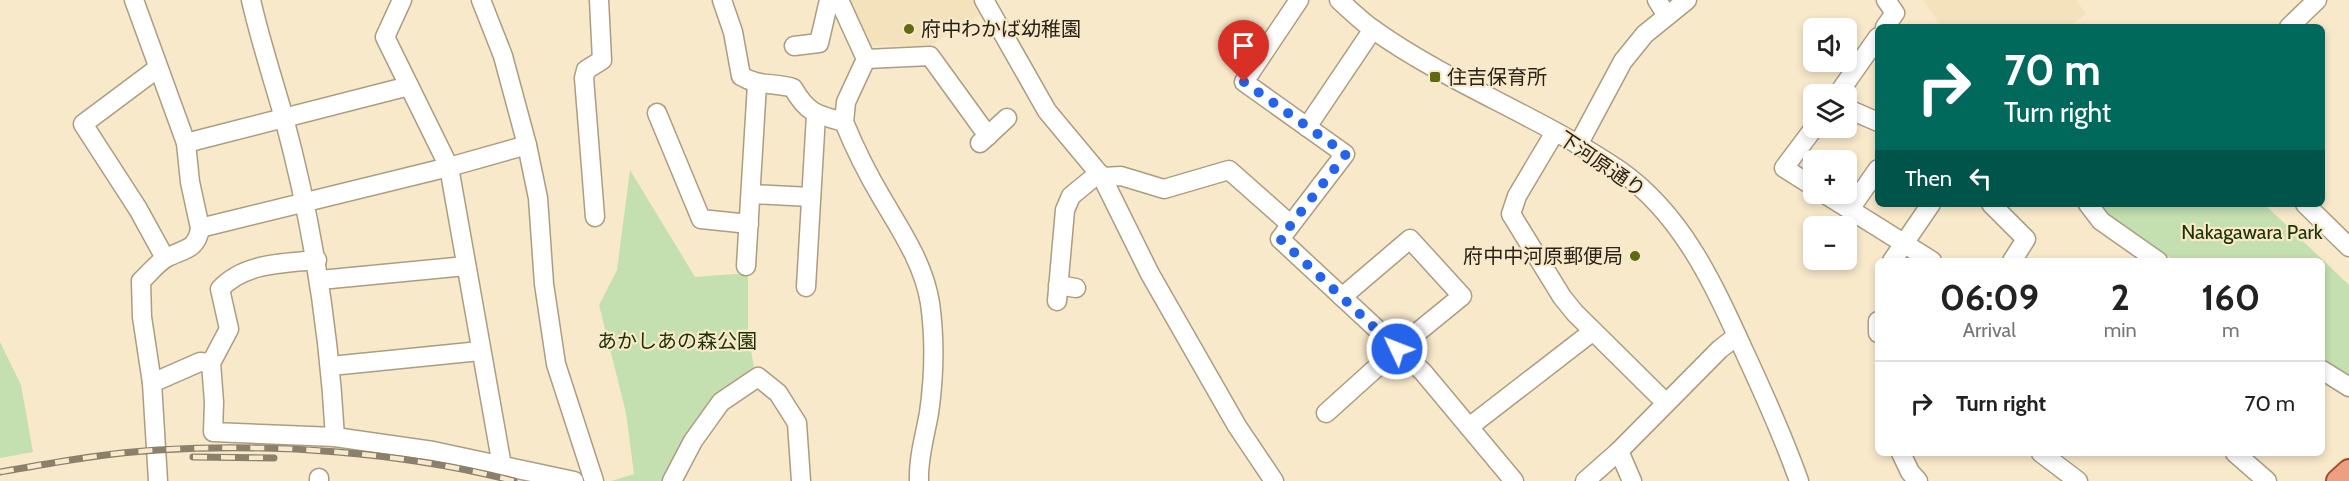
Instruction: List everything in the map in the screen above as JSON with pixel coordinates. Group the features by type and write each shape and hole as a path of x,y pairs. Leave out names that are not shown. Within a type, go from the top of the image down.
{"main road":[{"path":"2338,481 2349,471"}],"street":[{"path":"134,0 186,143 190,182 200,228 199,235 187,251 165,258 141,281 142,316 152,383 158,481"},
{"path":"251,0 259,38 284,118 317,260 331,366 335,438"},
{"path":"402,0 385,37 449,167 502,466"},
{"path":"481,0 503,56 527,144 538,198 544,284 556,364 594,481"},
{"path":"595,217 584,78 586,70 602,60 599,0"},
{"path":"722,0 733,32 741,76 757,84 782,84 793,88 801,102 816,115 844,122"},
{"path":"794,46 819,43 829,0"},
{"path":"839,0 866,59 846,102 844,122 862,162 915,255 930,301 932,359 929,411 918,469 919,481"},
{"path":"984,0 1047,111 1100,175 1150,274 1237,426 1274,481"},
{"path":"1285,232 1346,154 1244,82 1299,0"},
{"name":"下河原通り","path":"1339,0 1373,29 1462,82 1578,145 1620,171 1653,198 1677,226 1702,263 1785,440 1799,481"},
{"path":"1657,0 1667,16"},
{"path":"1578,145 1623,61 1646,34 1688,0"},
{"path":"1886,0 1895,13 1887,24"},
{"path":"2292,24 2318,0"},
{"path":"1307,127 1373,29"},
{"path":"1845,84 1875,41"},
{"path":"866,59 930,56 983,140 1007,118"},
{"path":"158,68 83,124 138,209 165,258"},
{"path":"746,266 757,84"},
{"path":"186,143 409,86"},
{"path":"657,113 701,219 749,224"},
{"path":"1857,113 1875,121"},
{"path":"806,287 816,115"},
{"path":"1555,132 1517,196 1511,214 1562,297 1592,332 1665,402"},
{"path":"1803,180 1784,168 1806,138"},
{"path":"200,228 449,167 527,144"},
{"path":"1076,288 1057,293 1065,210 1071,196 1100,175 1121,176 1164,189 1229,170 1342,297 1423,372 1514,481"},
{"path":"1850,209 1875,173"},
{"path":"750,194 811,197"},
{"path":"1841,204 1927,258"},
{"path":"1895,258 1929,207"},
{"path":"1994,207 2026,239 2014,258"},
{"path":"2090,207 2102,221 2154,258"},
{"path":"2308,207 2349,247"},
{"path":"1326,413 1397,349 1462,296 1410,239 1342,297"},
{"path":"317,260 267,264 230,278 220,289 229,329 211,363 214,402 213,432 335,438 433,451 574,481"},
{"path":"320,280 466,266"},
{"path":"1469,427 1592,332"},
{"path":"1585,481 1619,451 1720,349 1737,336"},
{"path":"331,366 480,351"},
{"path":"152,383 200,362 211,363"},
{"path":"2325,372 2349,387"},
{"path":"672,481 693,441 721,402 758,377 778,393 797,423 801,481"},
{"path":"1619,451 1632,481"},
{"path":"1902,456 1910,472 1918,481"},
{"path":"2045,456 2078,481"},
{"path":"2238,456 2267,481"}],"shaded area":[{"name":"府中わかば幼稚園","path":"847,0 975,0 983,13 927,47 870,45"},
{"path":"1923,0 2076,0 2086,14 2073,24 1940,24"}],"green space":[{"name":"あかしあの森公園","path":"630,170 695,277 748,273 748,335 754,367 718,393 662,481 611,481 634,474 626,413 599,305 617,270"},
{"name":"Nakagawara Park","path":"2100,207 2267,207 2321,258 2171,258 2108,216"},
{"name":"Nakagawara Park","path":"2325,262 2349,285 2349,376 2325,361"},
{"path":"0,342 21,385 33,452 0,458"}],"railway":[{"path":"0,472 138,451 247,448 338,452 383,457 472,471 514,481"},
{"path":"193,457 274,458"}],"place":[{"name":"府中わかば幼稚園","path":"909,29"},
{"name":"住吉保育所","path":"1435,77"},
{"name":"府中中河原郵便局","path":"1635,256"}],"route":[{"path":"1244,82 1346,154 1280,239 1397,349"}]}
